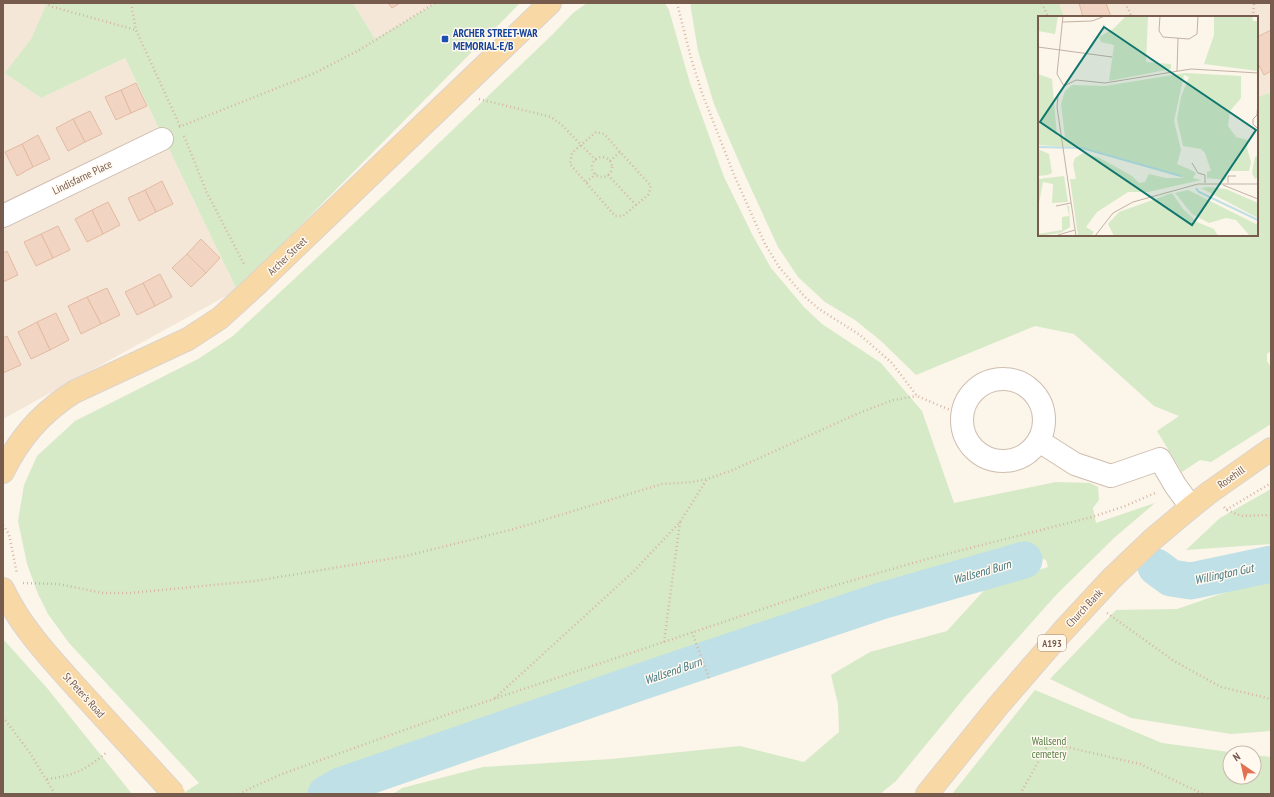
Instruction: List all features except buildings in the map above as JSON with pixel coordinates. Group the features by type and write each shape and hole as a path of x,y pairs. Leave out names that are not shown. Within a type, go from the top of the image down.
{"main road":[{"name":"Archer Street","path":"3,472 8,461 31,426 58,402 74,392 188,339 220,318 550,3"},
{"name":"Rosehill","path":"1191,507 1271,450"},
{"name":"Church Bank","path":"927,794 998,706 1090,600 1153,540 1191,507"},
{"name":"St Peter's Road","path":"12,583 10,604 28,630 77,688 174,794"}],"street":[{"name":"Lindisfarne Place","path":"3,216 162,139"},
{"path":"993,380 1014,380 1024,384 1039,399 1043,409 1043,431 1039,440 1030,451 1018,458 1004,461 990,459 978,452 968,442 963,429 962,415 966,402 974,390 993,380"},
{"path":"1039,440 1075,464 1111,476 1160,460 1191,507"}],"path":[{"path":"45,3 53,7 136,30"},
{"path":"131,3 136,30 180,126 207,193 255,286"},
{"path":"162,139 180,126 315,73 361,49 435,3"},
{"path":"677,3 690,58 702,94 734,175 765,244 779,267 805,297 819,309 860,335 892,363 917,396 962,415"},
{"path":"1042,3 1048,16"},
{"path":"1124,3 1131,16"},
{"path":"1253,16 1254,3"},
{"path":"456,93 551,117 562,125 596,160"},
{"path":"596,132 604,134 620,152 650,186 648,195 623,216 615,216 570,164 572,153 596,132"},
{"path":"610,161 620,152"},
{"path":"604,158 610,161 612,167 608,175 602,177 596,174 593,166 596,160 604,158"},
{"path":"586,182 596,174"},
{"path":"608,175 636,205"},
{"path":"3,525 9,534 18,572 12,583 58,584 103,593 130,593 255,581 406,556 514,530 662,484 707,480 740,467 859,413 893,400 917,396"},
{"path":"493,700 634,571 680,522 707,480"},
{"path":"239,794 282,774 692,632 819,590 927,559 1092,517 1125,506 1175,484"},
{"path":"1226,510 1241,516 1271,515"},
{"path":"664,642 680,522"},
{"path":"1090,600 1174,661 1221,687 1271,700"},
{"path":"692,632 709,678"},
{"path":"3,717 47,779 55,794"},
{"path":"1020,794 1049,743 1140,764 1203,794"},
{"path":"47,779 65,777 80,772 93,764 111,749"}],"shaded area":[{"path":"3,3 47,3 31,39 6,73 41,98 125,58 237,290 3,419"},
{"path":"353,3 436,3 375,39"},
{"path":"1059,3 1271,3 1271,97 1269,93 1258,97 1258,16 1064,16"}],"green space":[{"path":"47,3 353,3 375,39 436,3 520,3 237,290 125,58 41,98 5,73 31,39"},
{"path":"587,3 665,3 669,10 690,83 724,177 753,236 771,268 804,307 822,324 881,363 922,411 954,503 1056,482 1090,483 1098,487 1099,500 1093,508 1096,523 1155,503 1114,538 1056,595 966,696 896,781 880,794 393,794 402,788 483,767 611,759 740,746 804,762 839,732 838,704 831,675 870,652 947,631 988,586 1048,567 1046,560 1029,555 871,599 548,707 342,778 313,794 182,794 199,783 69,643 48,614 38,594 27,564 18,521 24,485 37,456 75,421 198,359 233,336 395,185 553,34 573,13"},
{"path":"690,3 1059,3 1064,16 1038,16 1038,236 1258,236 1258,97 1269,93 1271,97 1271,351 1267,354 1267,361 1271,367 1271,424 1211,462 1200,460 1182,472 1157,431 1179,416 1154,406 1074,334 1035,326 916,375 881,341 855,320 825,302 798,277 778,247 743,171 714,104 698,51"},
{"path":"1271,489 1271,544 1186,550 1220,518"},
{"path":"1271,582 1271,731 1231,734 1131,718 1050,679 1116,610 1177,609 1250,584"},
{"path":"3,639 47,688 132,794 3,794"},
{"name":"Wallsend cemetery","path":"1035,690 1162,743 1222,751 1222,785 1262,785 1262,756 1271,757 1271,794 952,794"}],"waterway":[{"name":"Wallsend Burn","path":"326,794 340,786 640,682 881,601 1024,560"},
{"name":"Willington Gut","path":"1156,567 1171,578 1191,581 1271,564"}],"place":[{"name":"ARCHER STREET-WAR MEMORIAL-E/B","path":"445,39"}]}
